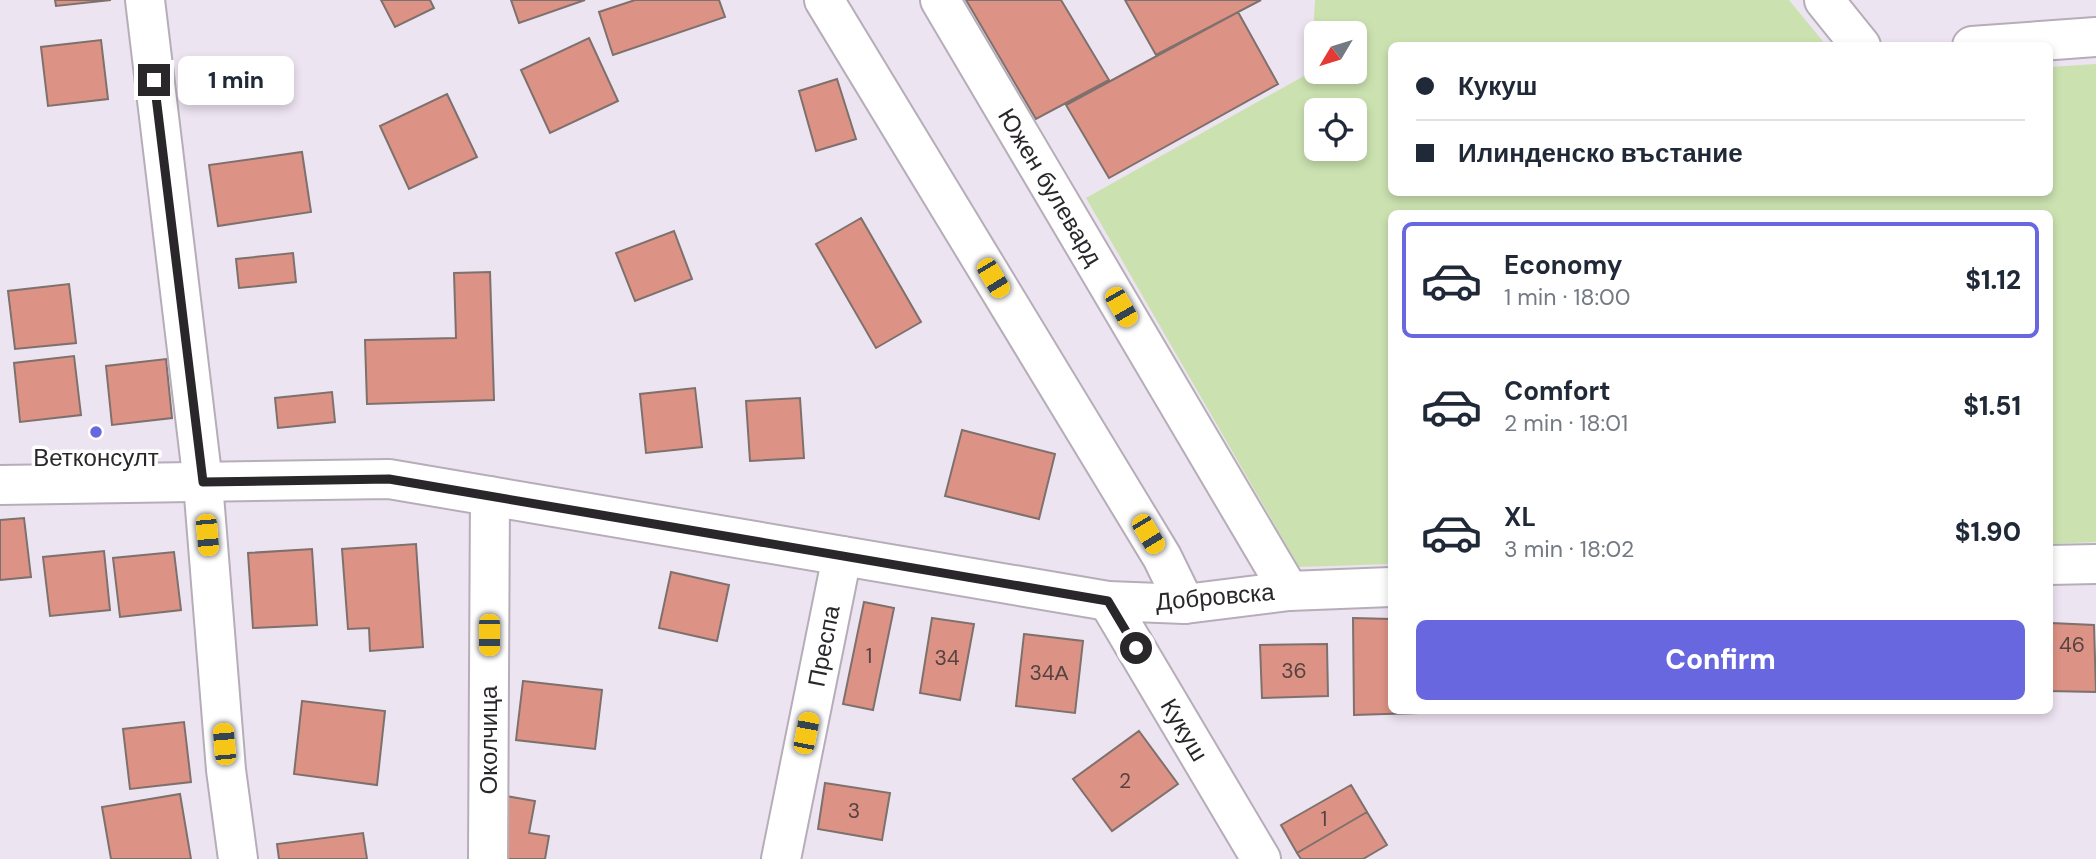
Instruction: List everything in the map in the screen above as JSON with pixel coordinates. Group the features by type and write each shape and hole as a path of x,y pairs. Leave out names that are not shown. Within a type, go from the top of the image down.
{"street":[{"path":"145,0 203,482 226,770 238,859"},
{"path":"824,0 1162,557 1185,604"},
{"name":"Южен булевард","path":"940,0 1289,591"},
{"path":"1824,0 1858,42"},
{"path":"2027,42 2096,37"},
{"name":"Добровска","path":"0,485 389,479 1108,601 1185,604 1289,591 1388,587"},
{"name":"Околчица","path":"488,859 490,496"},
{"name":"Преспа","path":"781,859 842,556"},
{"path":"2053,565 2096,564"},
{"name":"Кукуш","path":"1108,601 1261,859"}],"green space":[{"path":"1315,0 1789,0 1824,42 1388,42 1388,196 2053,196 2053,67 2096,64 2096,542 2053,544 2053,210 1388,210 1388,564 1299,567 1086,198 1304,76 1304,84 1367,84 1367,21 1314,21"}],"building":[{"path":"55,0 111,0 56,6"},
{"path":"381,0 430,0 434,8 395,27"},
{"path":"511,0 585,0 519,23"},
{"path":"635,0 719,0 725,17 613,55 599,12"},
{"path":"966,0 1061,0 1109,80 1036,119"},
{"path":"1125,0 1261,0 1156,55"},
{"path":"1238,12 1278,84 1109,178 1066,105"},
{"path":"589,38 618,101 550,133 521,70"},
{"path":"101,40 108,99 48,106 41,47"},
{"path":"837,79 856,139 816,151 799,91"},
{"path":"447,94 477,157 409,189 380,126"},
{"path":"302,152 311,212 218,226 209,165"},
{"path":"861,218 921,322 876,348 816,244"},
{"path":"674,231 692,279 635,301 616,253"},
{"path":"293,253 296,282 239,288 236,259"},
{"path":"490,272 494,400 367,404 365,340 456,338 454,273"},
{"path":"69,284 76,343 15,349 8,291"},
{"path":"74,356 81,415 20,422 14,363"},
{"path":"166,359 172,418 112,425 106,366"},
{"path":"695,388 702,447 646,453 640,394"},
{"path":"332,392 335,422 278,428 275,398"},
{"path":"800,398 804,458 750,461 746,401"},
{"path":"962,430 1055,454 1039,519 945,496"},
{"path":"24,518 31,577 0,580 0,520"},
{"path":"416,544 423,647 370,651 369,628 348,629 342,549"},
{"path":"312,549 317,625 253,628 248,553"},
{"path":"104,551 110,610 50,616 43,557"},
{"path":"174,552 181,610 120,617 113,558"},
{"path":"671,572 729,585 717,641 659,628"},
{"path":"864,602 894,608 873,710 843,704"},
{"path":"932,618 974,624 960,700 920,693"},
{"path":"1353,618 1388,619 1388,714 1354,715"},
{"path":"2053,623 2094,625 2096,692 2053,691"},
{"path":"1024,634 1083,641 1075,713 1016,706"},
{"path":"1327,644 1328,696 1262,698 1260,645"},
{"path":"523,681 602,690 595,749 516,740"},
{"path":"302,701 385,711 377,785 294,774"},
{"path":"184,722 191,782 130,789 123,729"},
{"path":"1139,731 1178,784 1112,831 1073,779"},
{"path":"825,783 890,793 882,840 818,829"},
{"path":"1351,785 1367,812 1297,853 1281,825"},
{"path":"180,794 191,859 111,859 102,807"},
{"path":"500,795 535,801 529,833 549,836 545,859 493,859"},
{"path":"1367,812 1387,845 1363,859 1301,859 1297,853"},
{"path":"363,833 367,859 279,859 277,844"}],"place":[{"name":"Ветконсулт","path":"96,432"}],"route":[{"path":"154,80 203,482 389,479 1108,601 1136,648"}]}
